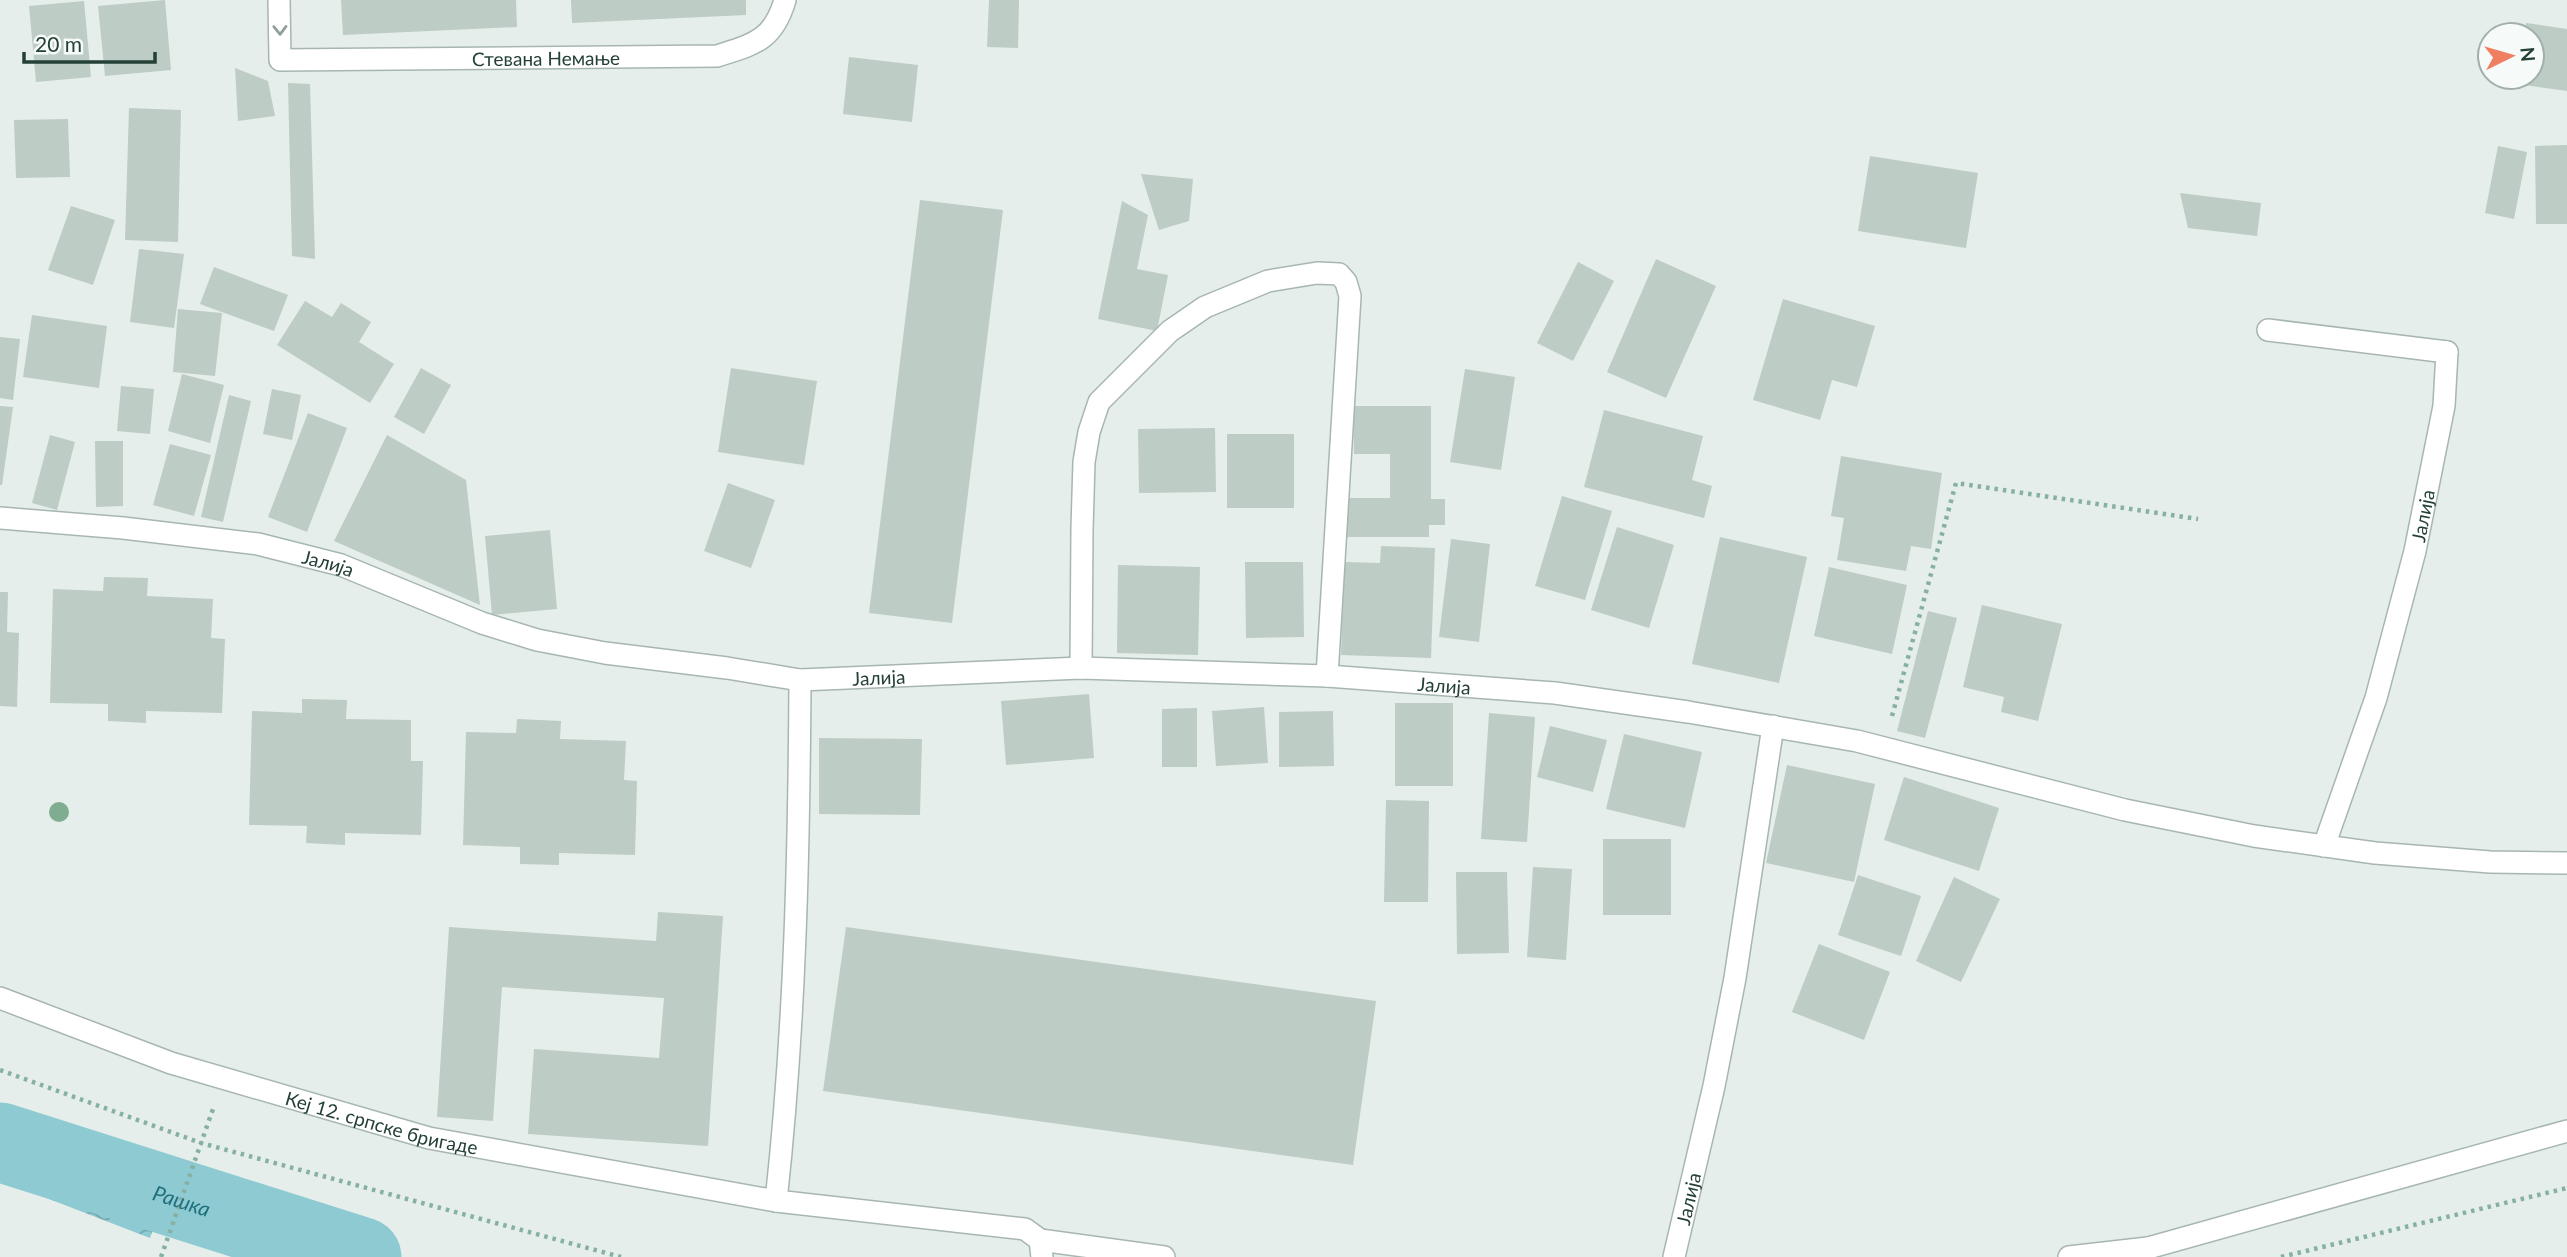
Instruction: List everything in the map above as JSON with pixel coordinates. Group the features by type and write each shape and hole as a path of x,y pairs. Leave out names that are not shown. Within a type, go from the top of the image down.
{"street":[{"name":"Стевана Немање","path":"279,0 280,60 716,57 758,42 779,20 785,0"},
{"path":"1081,668 1084,462 1089,432 1099,402 1170,331 1205,307 1268,281 1317,273 1339,274 1346,282 1350,296 1327,676"},
{"name":"Јалија","path":"2268,331 2447,352 2444,405 2415,551 2376,698 2324,846"},
{"name":"Јалија","path":"0,518 123,528 258,544 341,565 482,623 537,640 605,653 800,680 1081,668 1327,676 1555,693 1773,726 1883,747 2124,810 2254,836 2439,859 2567,863"},
{"path":"776,1201 784,1128 792,980 800,680"},
{"name":"Јалија","path":"1674,1257 1714,1086 1735,978 1773,726"},
{"name":"Кеј 12. српске бригаде","path":"0,998 171,1063 429,1138 776,1201 998,1224 1025,1229 1041,1248 1164,1257"},
{"path":"2069,1257 2148,1248 2567,1130"}],"path":[{"path":"1883,747 1956,484 2198,519"},
{"path":"0,1070 201,1143 621,1257"},
{"path":"161,1257 224,1079"},
{"path":"2281,1257 2567,1188"}],"water":[{"path":"0,1112 172,1177 150,1238 0,1180"}],"building":[{"path":"165,0 171,70 105,76 98,6"},
{"path":"341,0 516,0 517,27 343,35"},
{"path":"571,0 746,0 746,15 572,23"},
{"path":"989,0 1019,0 1018,48 987,47"},
{"path":"84,1 91,77 36,82 29,6"},
{"path":"2546,26 2567,29 2567,91 2546,88"},
{"path":"849,57 918,65 912,122 843,114"},
{"path":"235,68 268,81 275,116 238,121"},
{"path":"288,83 310,84 315,259 292,256"},
{"path":"129,108 181,110 178,242 125,240"},
{"path":"68,119 70,177 16,178 14,120"},
{"path":"2567,145 2567,224 2536,224 2535,146"},
{"path":"2498,146 2527,152 2514,219 2485,213"},
{"path":"1870,156 1978,173 1966,248 1858,231"},
{"path":"1141,174 1193,179 1189,221 1159,230"},
{"path":"2180,193 2261,203 2257,236 2188,228"},
{"path":"920,200 1003,210 952,623 869,613"},
{"path":"1122,201 1148,215 1137,269 1168,275 1157,331 1098,319"},
{"path":"71,206 115,220 93,285 48,270"},
{"path":"139,249 184,254 174,328 130,322"},
{"path":"1656,259 1716,286 1666,398 1607,372"},
{"path":"1578,262 1614,281 1573,361 1537,343"},
{"path":"214,267 288,295 274,331 200,304"},
{"path":"1783,299 1875,326 1857,387 1832,380 1820,420 1753,400"},
{"path":"305,301 332,317 341,303 371,322 359,342 394,364 370,403 277,345"},
{"path":"178,309 222,313 215,376 173,372"},
{"path":"32,315 107,326 99,388 23,377"},
{"path":"0,337 20,339 13,400 0,398"},
{"path":"421,368 451,385 424,434 394,417"},
{"path":"731,368 817,381 804,465 718,452"},
{"path":"1465,369 1515,377 1501,470 1450,462"},
{"path":"182,374 224,385 210,443 168,431"},
{"path":"121,386 154,389 150,434 117,431"},
{"path":"272,389 301,395 292,440 263,434"},
{"path":"229,395 251,401 223,522 201,517"},
{"path":"0,406 13,407 2,485 0,485"},
{"path":"1353,406 1431,406 1431,499 1445,499 1445,525 1429,525 1429,537 1347,537 1348,498 1390,498 1390,454 1354,454"},
{"path":"1604,410 1703,436 1692,480 1712,486 1704,518 1584,487"},
{"path":"308,413 347,428 307,532 268,517"},
{"path":"1215,428 1216,492 1139,493 1138,429"},
{"path":"1227,434 1294,434 1294,508 1227,508"},
{"path":"50,435 75,442 57,510 32,503"},
{"path":"387,435 466,480 480,605 334,541"},
{"path":"95,441 123,441 123,506 96,507"},
{"path":"170,444 211,455 194,516 153,505"},
{"path":"1841,456 1942,473 1931,549 1911,546 1906,571 1837,560 1844,518 1831,516"},
{"path":"728,483 775,500 751,568 704,551"},
{"path":"1562,496 1612,511 1585,600 1535,586"},
{"path":"1617,527 1674,545 1649,628 1591,610"},
{"path":"550,530 557,609 492,615 485,536"},
{"path":"1720,537 1807,557 1779,683 1692,664"},
{"path":"1451,539 1490,544 1479,642 1439,637"},
{"path":"1381,546 1435,548 1431,658 1341,655 1344,562 1380,563"},
{"path":"1245,562 1303,562 1304,637 1246,638"},
{"path":"1118,565 1200,567 1198,655 1117,653"},
{"path":"1829,567 1907,585 1892,654 1814,636"},
{"path":"104,577 148,578 147,596 213,599 211,638 225,639 222,713 146,711 146,723 108,721 108,704 50,703 53,589 103,591"},
{"path":"0,592 8,592 7,632 19,633 17,707 0,706"},
{"path":"1982,605 2062,624 2038,721 2001,712 2004,697 1963,687"},
{"path":"1928,611 1957,618 1925,738 1897,731"},
{"path":"1089,694 1094,758 1006,765 1001,701"},
{"path":"302,699 347,700 346,719 411,720 411,761 423,761 421,835 345,833 345,845 306,843 307,826 249,825 252,711 302,713"},
{"path":"1395,703 1453,703 1453,786 1395,786"},
{"path":"1264,707 1268,763 1216,766 1212,711"},
{"path":"1197,708 1197,767 1162,767 1162,709"},
{"path":"1333,711 1334,766 1279,767 1279,712"},
{"path":"1489,713 1535,717 1527,842 1481,839"},
{"path":"517,719 561,721 560,739 626,741 624,780 637,781 635,855 559,853 559,865 520,864 520,847 463,845 466,732 516,733"},
{"path":"1550,726 1607,740 1593,792 1537,777"},
{"path":"1624,734 1702,752 1685,828 1606,809"},
{"path":"819,738 922,739 920,815 819,814"},
{"path":"1787,765 1875,784 1854,882 1766,863"},
{"path":"1904,777 1999,808 1979,871 1884,840"},
{"path":"1386,800 1429,801 1428,902 1384,902"},
{"path":"1603,839 1671,839 1671,915 1603,915"},
{"path":"1533,867 1572,869 1566,960 1527,957"},
{"path":"1456,872 1507,872 1509,953 1457,954"},
{"path":"1858,875 1921,896 1901,956 1838,935"},
{"path":"1954,877 2000,899 1961,982 1916,961"},
{"path":"658,912 723,916 708,1146 528,1134 534,1049 659,1058 664,998 502,987 493,1121 437,1117 449,927 656,941"},
{"path":"846,927 1376,1001 1353,1165 823,1091"},
{"path":"1819,944 1890,972 1864,1040 1792,1012"}],"waterway":[{"name":"Рашка","path":"0,1142 362,1257"}]}
